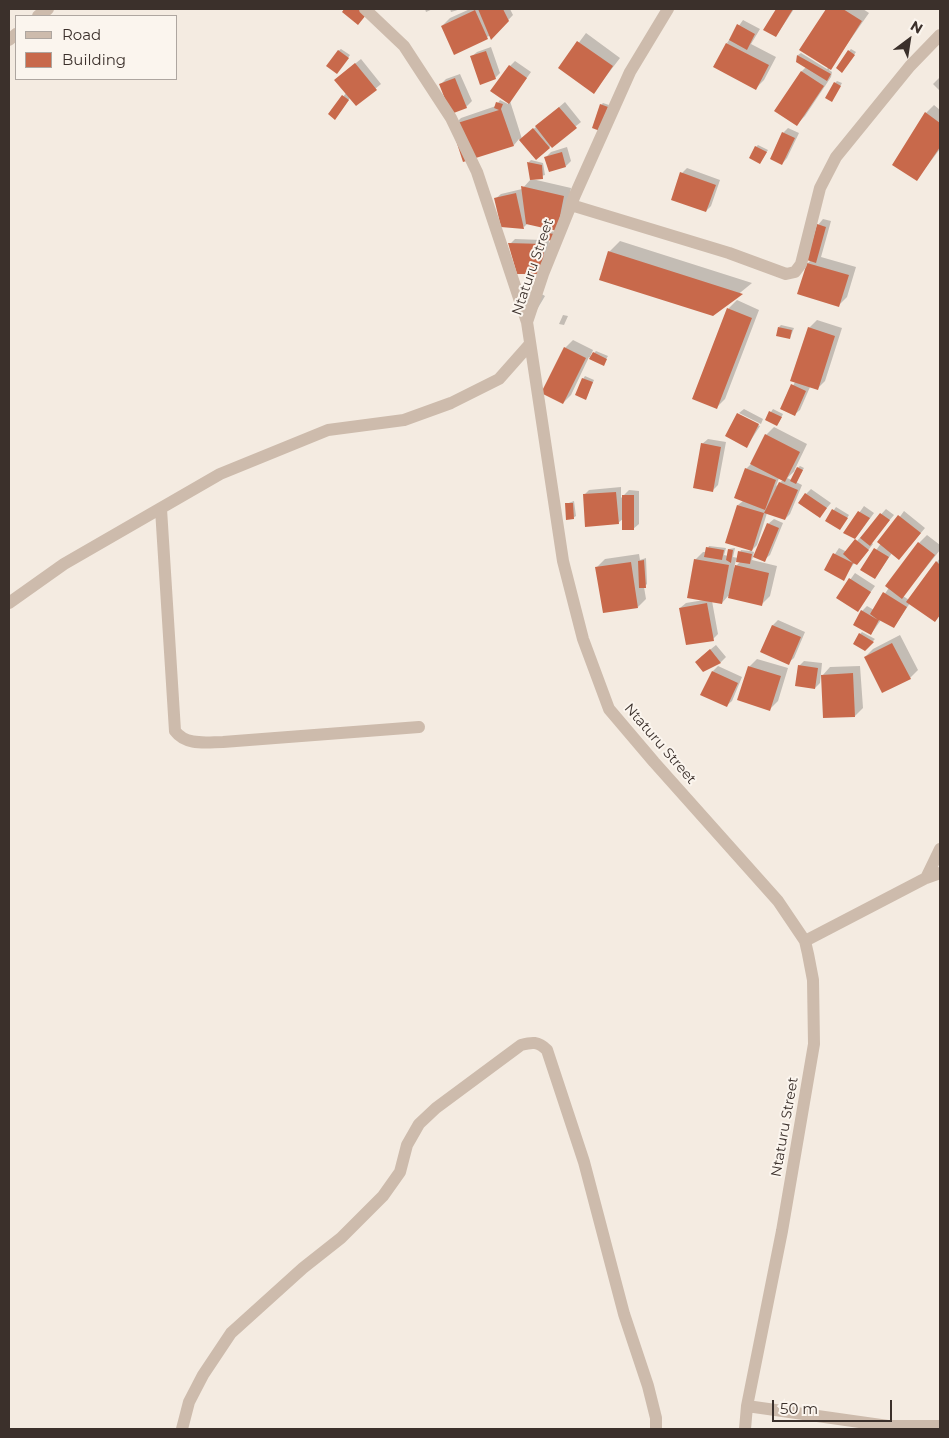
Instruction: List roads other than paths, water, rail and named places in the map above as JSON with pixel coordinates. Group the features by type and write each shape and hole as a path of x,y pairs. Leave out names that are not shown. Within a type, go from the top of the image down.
{"street":[{"path":"365,9 404,46 451,118 476,172 527,322"},
{"name":"Ntaturu Street","path":"668,9 630,72 571,205 527,322 563,561 583,639 610,709 654,762 778,901 805,941 813,980 814,1044 782,1231 747,1406 745,1429"},
{"path":"571,205 791,274 801,264 820,188 836,157 910,66 940,35"},
{"path":"9,602 64,564 220,474 328,430 404,420 451,404 499,379 530,344"},
{"path":"161,509 175,731 178,735 193,742 223,742 419,726"},
{"path":"926,878 940,849"},
{"path":"805,941 926,878 940,873"},
{"path":"182,1429 188,1402 203,1375 231,1333 303,1268 341,1238 383,1196 400,1172 407,1145 419,1124 436,1108 520,1045 533,1042 541,1044 547,1050 584,1162 624,1314 648,1386 656,1418 656,1429"},
{"path":"747,1406 888,1426 940,1426"}]}
